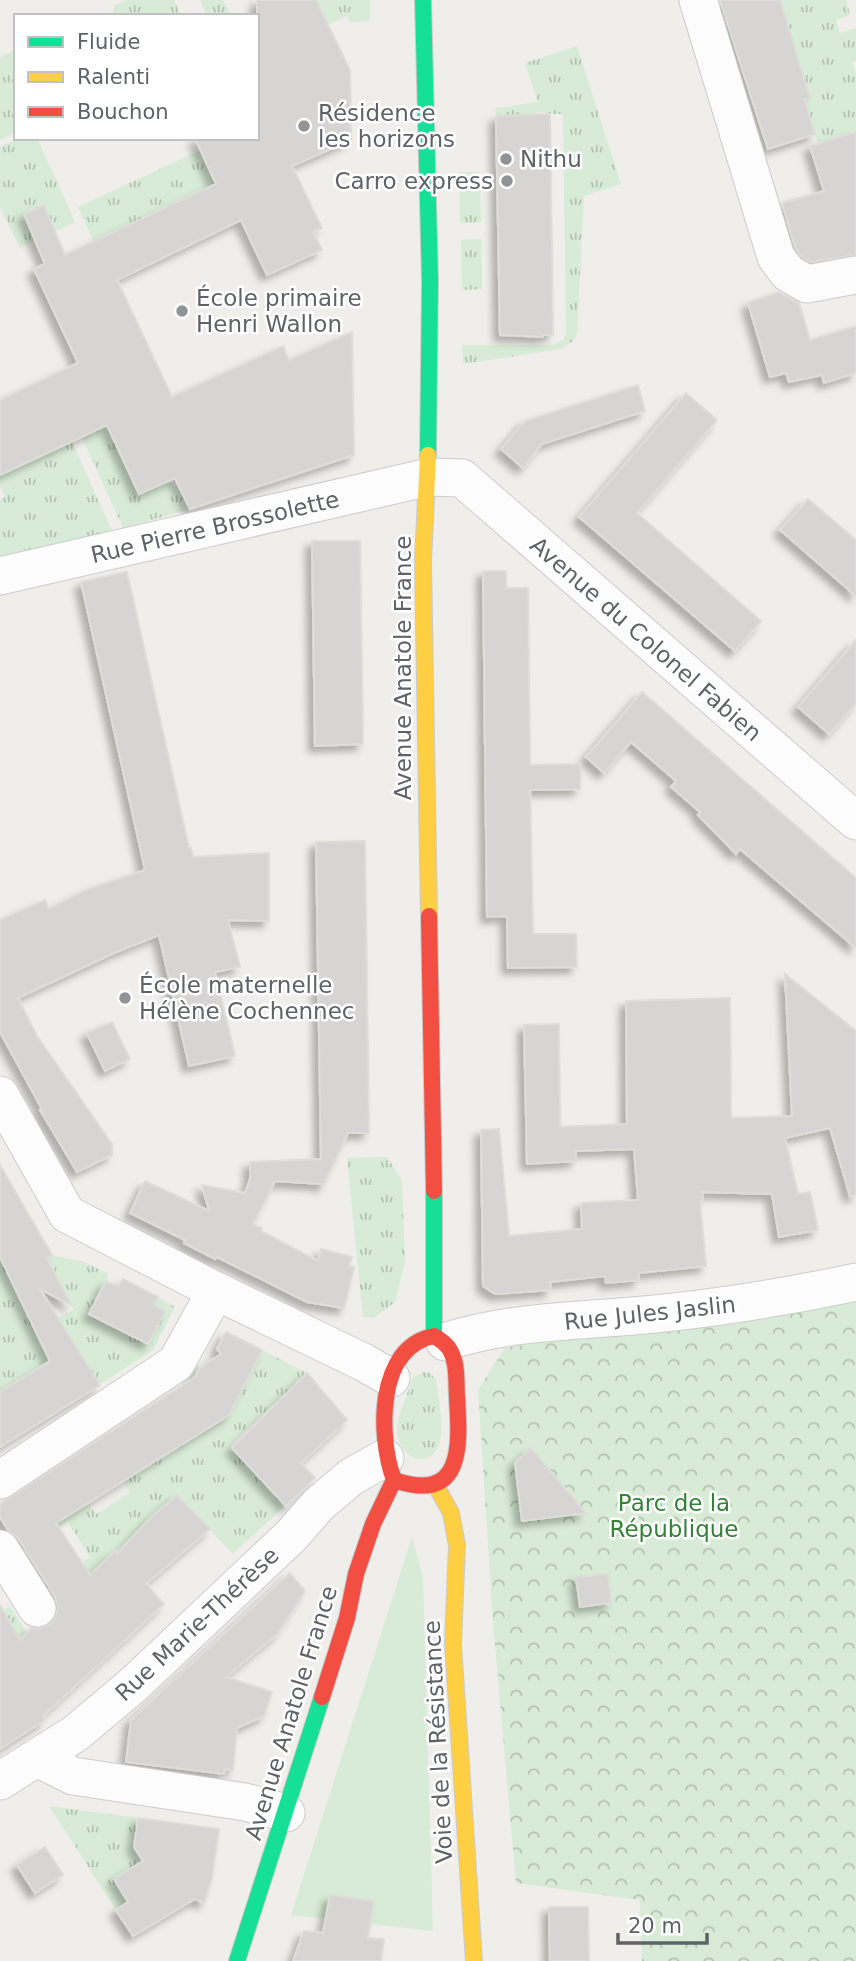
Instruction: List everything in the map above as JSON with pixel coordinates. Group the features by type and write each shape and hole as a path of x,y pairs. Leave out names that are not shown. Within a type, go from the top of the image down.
{"street":[{"name":"Avenue Anatole France","path":"423,0 430,285 429,477 423,562 435,1262 439,1339 453,1357 459,1450 449,1474 435,1484"},
{"path":"698,0 776,257 788,273 807,284 856,275"},
{"name":"Rue Pierre Brossolette","path":"0,576 429,477"},
{"name":"Avenue du Colonel Fabien","path":"429,477 462,478 856,821"},
{"path":"0,1095 67,1214 391,1378"},
{"name":"Rue Jules Jaslin","path":"439,1339 478,1331 685,1311 784,1297 856,1282"},
{"path":"0,1480 176,1363 216,1291"},
{"path":"435,1484 406,1486 390,1469 384,1421 391,1378 403,1353 417,1340 439,1339"},
{"name":"Avenue Anatole France","path":"237,1961 347,1618 356,1574 390,1469"},
{"name":"Rue Marie-Thérèse","path":"0,1781 76,1733 133,1685 292,1535 318,1505 351,1477 390,1469"},
{"name":"Voie de la Résistance","path":"435,1484 450,1511 458,1541 459,1571 453,1644 474,1961"},
{"path":"0,1549 37,1608"},
{"path":"37,1758 73,1776 245,1802 286,1813"}],"green space":[{"path":"127,0 174,0 180,14 113,14 115,5"},
{"path":"200,0 223,0 230,14 206,14"},
{"path":"316,0 370,0 370,21 350,22 347,16 328,25"},
{"path":"741,0 846,0 850,15 836,20 840,33 856,28 856,61 852,62 856,74 856,143 852,133 818,144 802,100 809,98 788,26 719,51 713,33 754,20 750,8 710,22 707,11"},
{"path":"577,46 621,184 584,196 577,334 573,341 561,349 463,364 462,345 553,345 563,340 566,335 563,114 537,112 537,115 496,116 495,108 538,102 525,63"},
{"path":"14,51 14,133 0,140 0,57"},
{"path":"14,140 38,140 75,222 20,248 0,207 0,147"},
{"path":"201,150 216,184 94,242 78,207"},
{"path":"459,172 480,172 481,222 460,223"},
{"path":"481,239 482,289 462,290 461,240"},
{"path":"107,425 139,494 158,485 170,483 180,490 190,509 123,528 82,437"},
{"path":"72,442 112,531 0,557 0,500 5,497 0,486 0,475"},
{"path":"387,1157 402,1180 405,1262 395,1302 374,1318 363,1317 347,1158"},
{"path":"0,1222 52,1255 84,1262 109,1274 89,1314 148,1344 165,1311 154,1305 158,1297 175,1307 153,1350 99,1385 75,1346 47,1363 81,1396 55,1414 50,1405 13,1385 37,1424 5,1445 0,1437","holes":["52,1267 74,1310 36,1329 15,1285"]},
{"name":"Parc de la République","path":"856,1294 856,1961 642,1961 640,1900 516,1883 493,1622 478,1390 505,1348"},
{"path":"262,1350 307,1373 230,1445 286,1505 233,1554 176,1495 94,1571 39,1669 0,1613 10,1606 26,1632 37,1623 46,1633 51,1628 42,1618 33,1573 39,1569 49,1584 90,1557 68,1522 20,1552 16,1545 54,1520 31,1483 62,1464 87,1504 97,1514 130,1492 102,1446 109,1443 130,1477 185,1443 165,1408 185,1385 179,1379 190,1363 201,1367"},
{"path":"424,1372 430,1373 436,1379 441,1439 434,1453 421,1459 407,1453 402,1447 397,1430 413,1377"},
{"path":"412,1537 423,1578 433,1931 291,1915"},
{"path":"49,1806 138,1818 134,1847 137,1852 163,1857 144,1863 142,1861 114,1879 128,1902 116,1910"}],"building":[{"path":"257,0 316,0 350,70 351,140 292,166 322,228 313,232 322,250 267,275 241,220 117,280 172,397 283,346 289,360 352,332 354,455 190,509 175,478 139,494 107,425 0,475 0,400 78,363 34,269 45,264 24,214 44,205 65,255 216,184 196,140 259,140"},
{"path":"720,0 780,0 810,98 804,99 815,134 768,149"},
{"path":"550,114 553,335 500,335 496,116"},
{"path":"856,132 856,255 811,262 802,257 795,247 782,203 824,191 810,146"},
{"path":"779,292 799,303 810,340 856,326 856,373 824,383 822,375 789,382 786,373 770,377 748,303"},
{"path":"638,385 645,411 542,444 523,468 501,449 525,421"},
{"path":"686,393 717,420 637,513 761,621 735,651 579,517"},
{"path":"808,499 856,540 856,596 780,530"},
{"path":"312,541 360,541 363,744 315,746"},
{"path":"483,571 506,571 506,588 528,588 530,765 581,764 580,789 530,790 533,934 576,934 577,967 508,968 507,916 487,917"},
{"path":"127,572 189,848 193,857 269,853 269,921 228,920 240,967 215,972 235,1056 189,1066 159,935 18,998 37,1036 112,1144 112,1155 77,1172 40,1110 42,1109 0,1032 0,920 45,900 49,909 86,890 145,870 81,582"},
{"path":"856,640 856,703 829,734 798,707"},
{"path":"642,692 856,878 856,948 740,849 736,854 698,815 700,812 671,787 676,781 631,742 604,773 586,757"},
{"path":"365,841 369,1133 348,1133 322,1188 322,1184 275,1181 253,1224 262,1228 261,1231 318,1261 321,1249 352,1257 349,1266 354,1267 344,1308 307,1302 217,1257 215,1259 184,1243 185,1240 130,1213 145,1181 209,1211 202,1185 245,1193 250,1179 250,1162 321,1159 316,842"},
{"path":"785,974 856,1031 856,1195 850,1196 830,1128 785,1138 798,1194 810,1192 818,1230 779,1237 772,1194 702,1192 703,1201 700,1201 706,1266 638,1273 639,1280 606,1283 605,1276 550,1282 551,1290 495,1294 483,1286 481,1130 499,1129 509,1236 582,1229 581,1203 638,1200 634,1149 576,1151 576,1161 527,1164 524,1025 559,1024 560,1127 627,1124 626,1001 730,998 731,1118 792,1116"},
{"path":"112,1022 130,1059 105,1071 87,1033"},
{"path":"0,1165 52,1255 47,1258 71,1305 40,1289 100,1385 0,1447 0,1392 50,1361 0,1257"},
{"path":"123,1279 158,1297 154,1305 165,1311 148,1344 89,1314 106,1281 118,1287"},
{"path":"226,1332 262,1350 229,1415 56,1523 90,1575 115,1551 117,1554 150,1518 177,1495 210,1529 146,1584 164,1604 43,1716 45,1720 0,1749 0,1605 20,1640 32,1628 49,1625 58,1608 55,1597 18,1538 8,1530 0,1517 0,1504 195,1377 200,1368 221,1354 217,1349"},
{"path":"307,1373 347,1420 301,1463 315,1478 286,1506 232,1448"},
{"path":"531,1448 586,1513 522,1521 515,1463"},
{"path":"290,1573 305,1591 277,1634 226,1677 272,1692 264,1716 237,1728 233,1770 225,1769 224,1774 126,1762 131,1720"},
{"path":"608,1574 611,1603 580,1607 576,1577"},
{"path":"138,1818 219,1829 212,1878 204,1903 195,1899 133,1936 116,1910 128,1902 114,1879 143,1861 134,1847"},
{"path":"45,1847 63,1875 35,1893 17,1865"},
{"path":"330,1895 374,1901 368,1938 384,1939 381,1961 293,1961 304,1931 323,1933"},
{"path":"549,1907 588,1907 589,1961 550,1961"}],"traffic: fast":[{"path":"423,0 430,281 428,455"},
{"path":"434,1191 434,1336"},
{"path":"237,1961 322,1697"}],"traffic: slow":[{"path":"428,455 423,562 429,916"},
{"path":"435,1484 451,1513 457,1545 453,1644 474,1961"}],"traffic: jam":[{"path":"429,916 434,1191"},
{"path":"434,1336 443,1342 453,1355 458,1416 457,1451 453,1466 445,1477 434,1484 417,1485 394,1480 385,1441 386,1396 401,1357 415,1344 434,1336"},
{"path":"322,1697 347,1618 356,1574 373,1524 394,1480"}],"place":[{"name":"Résidence les horizons","path":"304,126"},
{"name":"Nithu","path":"506,159"},
{"name":"Carro express","path":"507,181"},
{"name":"École primaire Henri Wallon","path":"182,311"},
{"name":"École maternelle Hélène Cochennec","path":"125,998"}]}
